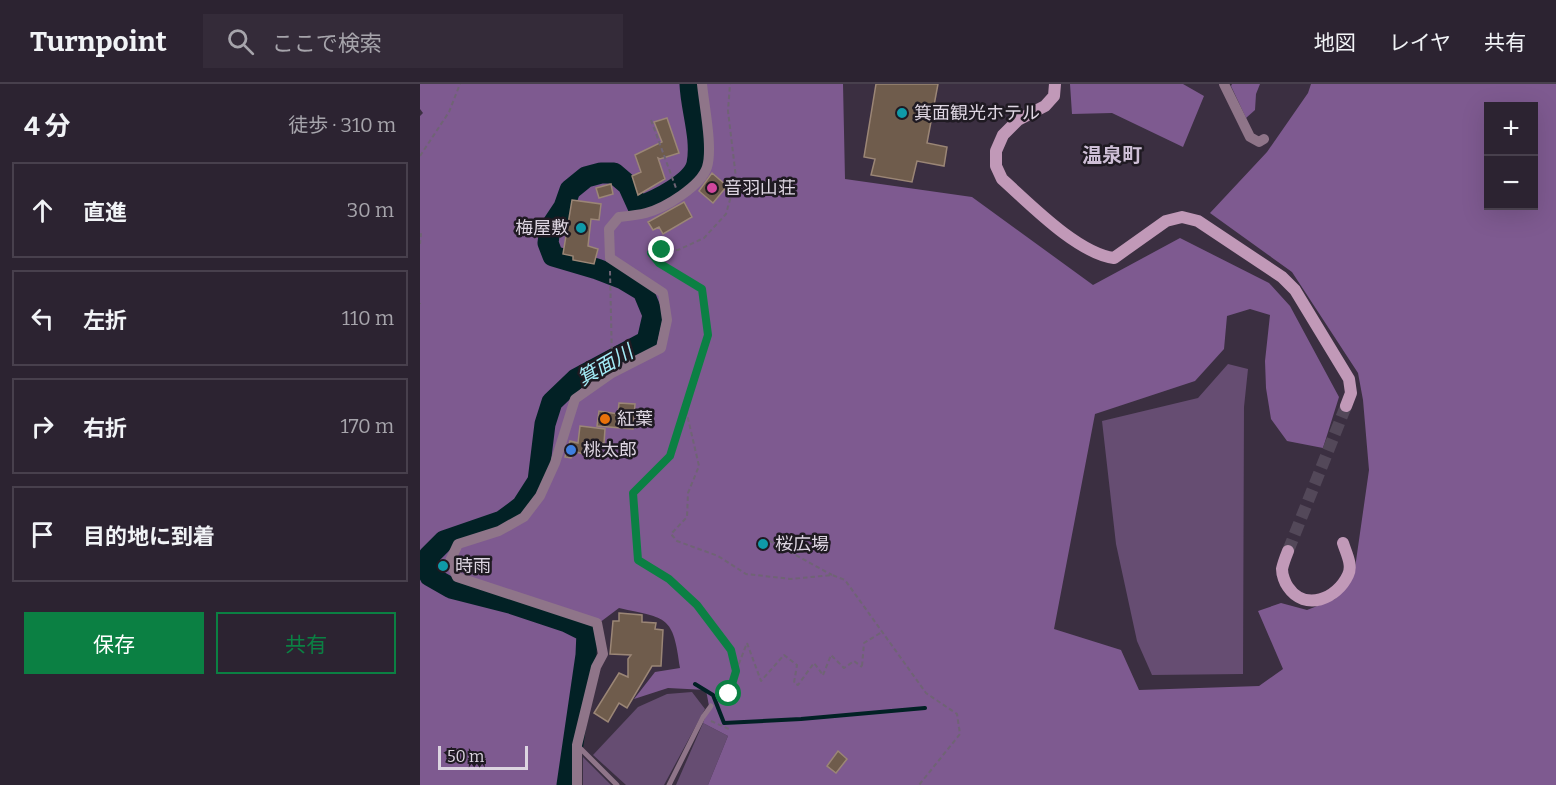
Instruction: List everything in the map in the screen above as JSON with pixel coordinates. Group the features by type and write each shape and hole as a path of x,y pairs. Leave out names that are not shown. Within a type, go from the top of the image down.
{"street":[{"path":"577,785 577,745 596,667 603,654 597,623 457,577 450,561 458,544 499,531 524,517 540,496 555,463 575,399 612,373 661,348 667,320 663,293 610,258 609,229 619,217 647,213 679,197 693,186 707,167 708,145 702,84"},
{"path":"1055,84 1054,96 1045,106 1018,120 1003,135 996,151 996,166 1002,179 1079,244 1102,256 1114,258 1166,221 1182,217 1198,221 1282,277 1295,291 1349,379 1350,393 1346,406"},
{"path":"1224,84 1250,137 1259,142 1264,139"},
{"path":"1288,551 1282,569 1289,588 1293,594 1305,601 1319,601 1332,595 1349,574 1349,561 1343,543"}],"lane":[{"path":"669,785 703,717 711,706"},
{"path":"577,745 617,785"}],"path":[{"path":"420,156 449,112 460,84"},
{"path":"730,84 728,111 736,178 726,214 704,238 678,250 651,253 659,263 702,289 708,335 670,456 633,493 638,560 669,579 697,605 731,650 736,671"},
{"path":"651,120 673,181"},
{"path":"420,235 420,244"},
{"path":"610,266 612,369"},
{"path":"686,408 699,466 688,493 687,517 671,534 677,541 718,556 746,574 791,579 832,575"},
{"path":"762,541 770,541 845,580 926,693 957,714 960,734 919,785"},
{"path":"718,701 729,694 747,643 761,681 784,655 797,665 794,683 798,684 814,663 823,675 831,655 844,668 854,661 862,667 864,643 882,632"},
{"path":"703,717 731,730"}],"shaded area":[{"path":"420,84 843,84 845,179 972,197 1093,285 1180,238 1269,283 1290,306 1339,397 1323,448 1287,441 1271,419 1265,361 1270,315 1250,309 1227,316 1224,349 1195,381 1095,414 1054,629 1121,650 1139,690 1259,686 1283,669 1258,611 1281,603 1307,610 1335,599 1354,575 1369,470 1363,400 1358,373 1292,272 1210,213 1267,152 1308,93 1311,84 1556,84 1556,785 708,785 728,736 703,723 709,706 706,690 668,688 634,699 655,672 680,668 674,638 665,622 619,608 583,635 558,785 420,785 420,116 423,113 420,109"},
{"path":"1070,84 1183,84 1204,96 1183,147 1112,113 1072,114"},
{"path":"1232,84 1260,84 1256,94 1255,110 1246,118 1231,86"},
{"path":"1228,364 1248,369 1244,407 1243,674 1152,675 1137,641 1116,544 1102,421 1198,398"},
{"path":"692,692 705,709 664,785 626,785 593,755 638,707 667,694"},
{"path":"703,723 728,736 708,785 676,785"},
{"path":"583,757 611,785 583,785"}],"building":[{"name":"箕面観光ホテル","path":"876,84 938,84 927,143 947,147 944,166 917,161 912,182 871,175 875,159 864,157"},
{"path":"667,118 679,153 658,158 665,179 638,195 632,176 641,172 635,155 662,142 654,122"},
{"name":"音羽山荘","path":"712,173 727,186 713,203 699,191"},
{"path":"611,184 613,194 599,198 596,188"},
{"path":"572,200 601,204 599,220 591,219 588,246 598,249 594,264 573,260 573,256 563,254"},
{"path":"684,202 692,217 663,234 659,227 653,230 648,222"},
{"path":"619,403 635,404 633,429 597,426 599,411 618,414"},
{"path":"580,426 605,429 604,443 591,441 587,455 573,451 571,458 565,457 570,441 578,443"},
{"path":"619,613 642,615 642,622 656,623 655,629 663,630 661,666 652,666 627,708 619,703 608,722 594,713 619,673 628,677 628,659 631,655 610,654 613,621 619,621"},
{"path":"838,751 847,759 836,773 827,766"}],"waterway":[{"name":"箕面川","path":"567,785 586,655 587,632 567,622 510,603 451,588 430,576 429,556 444,541 502,521 522,506 538,481 545,424 552,402 576,379 647,341 653,315 643,291 623,279 553,256 548,243 550,228 564,207 570,190 586,177 601,173 614,173 628,185 638,207 663,196 688,178 697,164 698,154 690,84"},
{"path":"695,684 713,695 724,723 925,708"}],"tunnel":[{"path":"1288,551 1346,406"}],"place":[{"name":"箕面観光ホテル","path":"902,113"},
{"name":"音羽山荘","path":"712,188"},
{"name":"梅屋敷","path":"581,228"},
{"name":"紅葉","path":"605,419"},
{"name":"桃太郎","path":"571,450"},
{"name":"桜広場","path":"763,544"},
{"name":"時雨","path":"443,566"}],"district":[{"name":"温泉町","path":"1112,155"}],"route":[{"path":"662,250 651,253 659,263 702,289 708,335 670,456 633,493 638,560 669,579 697,605 731,650 736,671 729,694"}]}
